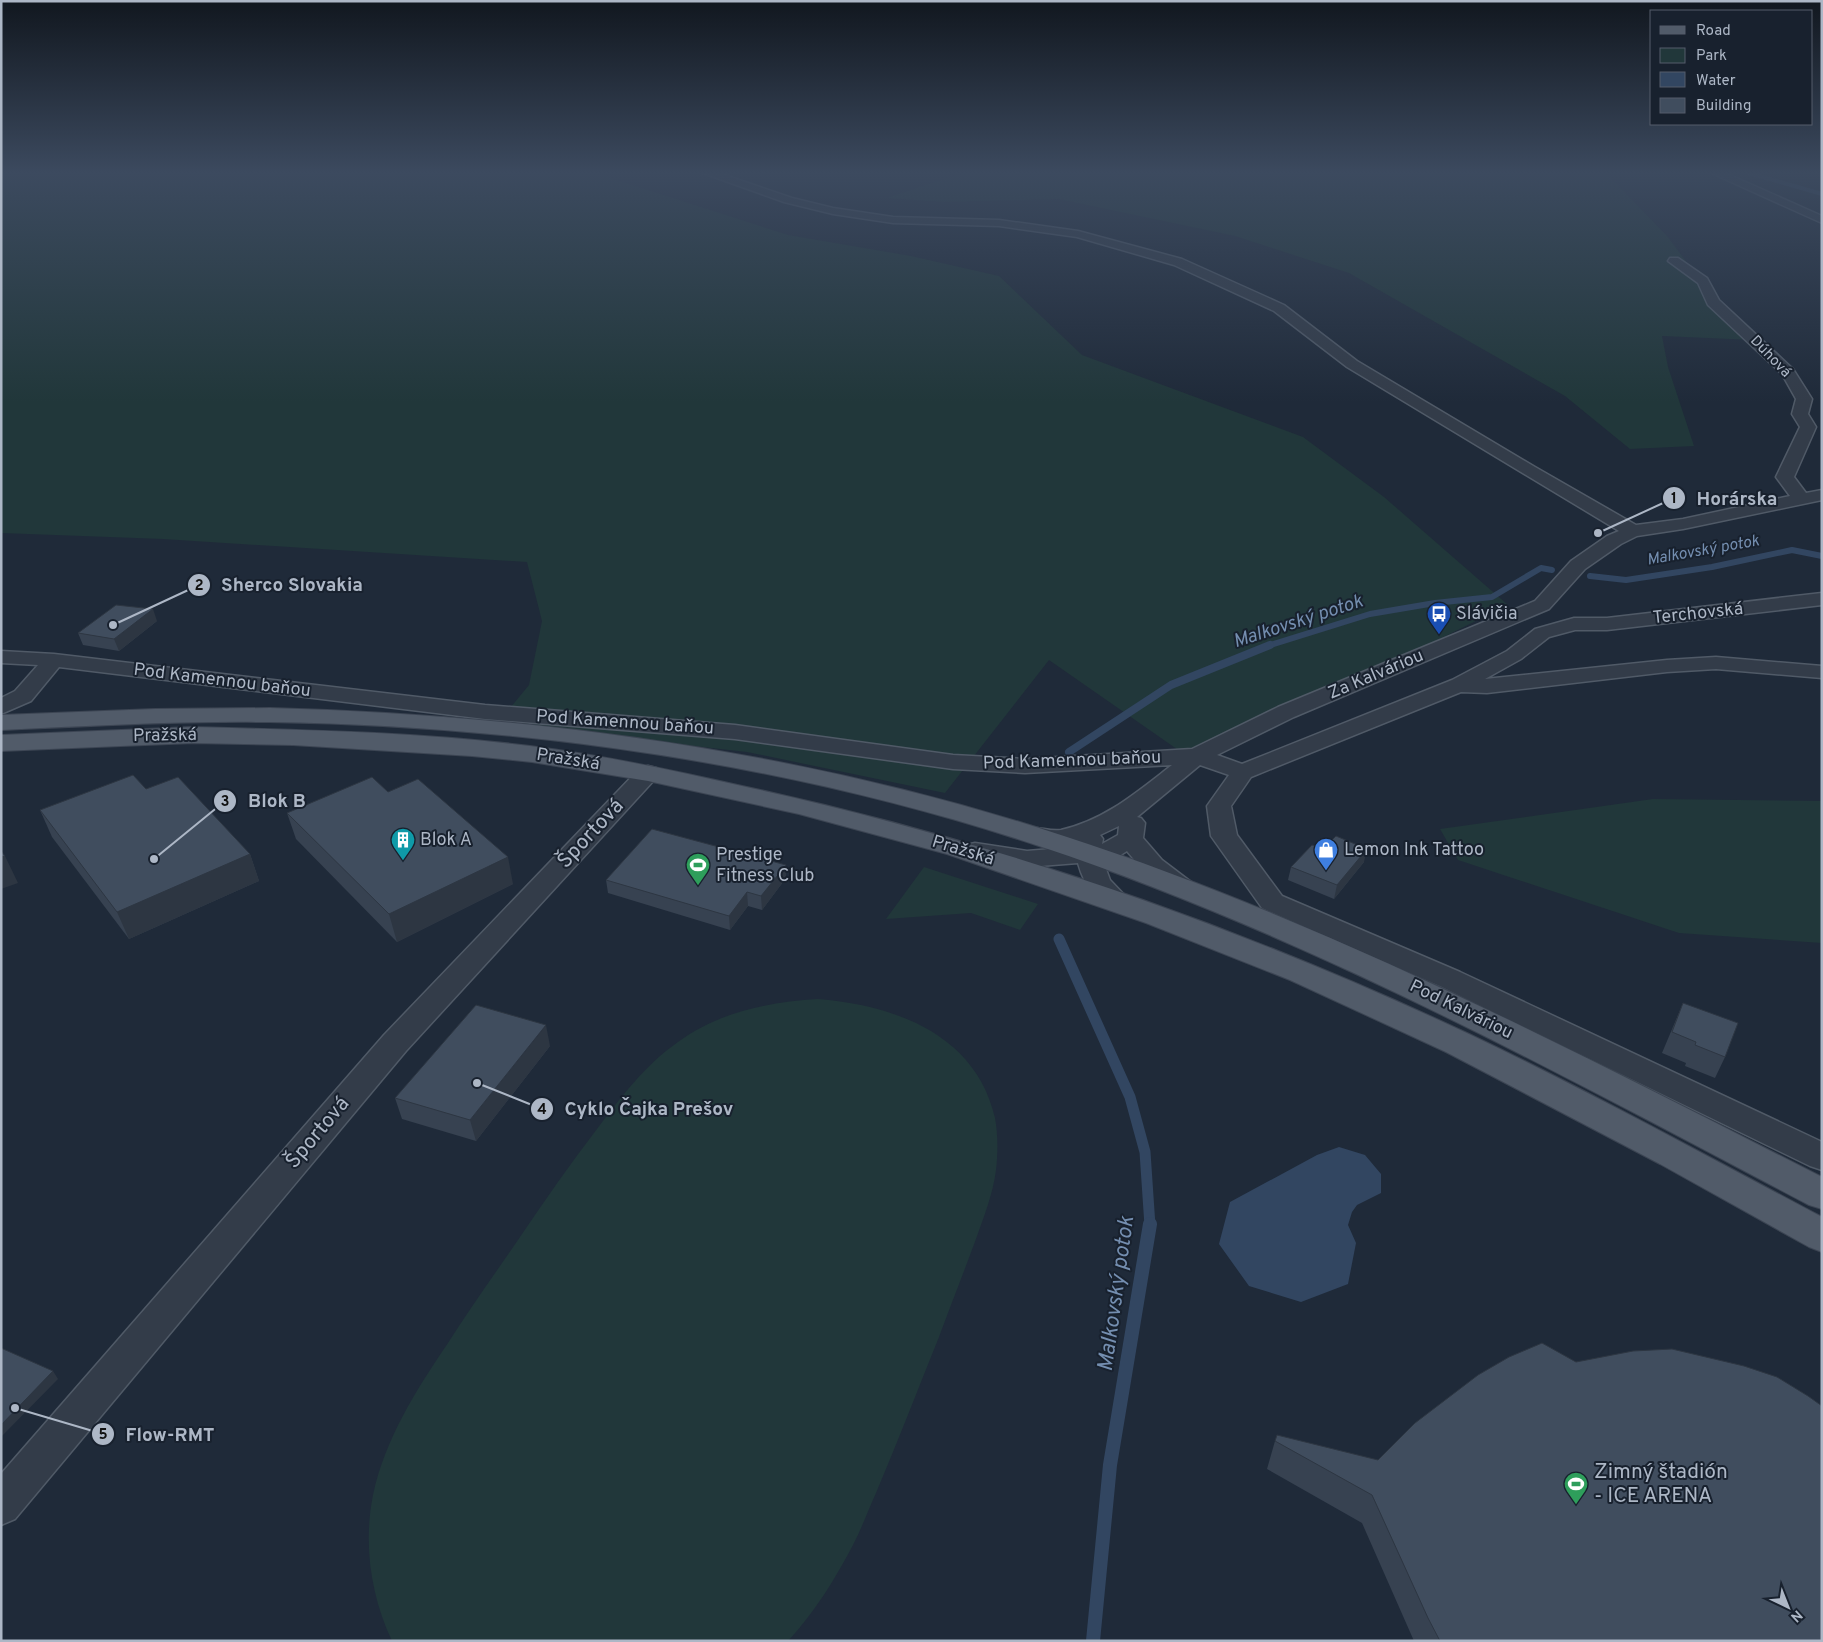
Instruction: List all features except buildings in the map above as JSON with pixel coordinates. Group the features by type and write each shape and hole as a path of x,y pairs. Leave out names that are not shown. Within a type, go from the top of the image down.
{"main road":[{"name":"Pražská","path":"1,723 193,715 306,716 410,721 560,734 667,750 821,778 1029,833 1092,841"},
{"name":"Pražská","path":"1,743 192,735 403,742 532,754 648,773 803,807 957,848 1118,902"},
{"name":"Pod Kalváriou","path":"1092,841 1184,889 1320,944 1472,1014 1822,1194"},
{"name":"Pod Kalváriou","path":"1118,902 1301,972 1458,1043 1673,1154 1822,1236"}],"street":[{"path":"1130,249 1178,262 1279,308 1352,364 1633,531"},
{"name":"Dúhová","path":"1674,261 1703,280 1713,302 1788,372 1804,398 1800,414 1808,427 1785,477 1802,500"},
{"name":"Za Kalváriou","path":"1092,841 1197,756 1286,712 1542,605 1578,565 1614,540 1633,531 1684,524 1822,495"},
{"path":"1600,512 1661,524"},
{"name":"Terchovská","path":"1458,686 1514,654 1542,633 1574,624 1607,624 1822,599"},
{"path":"1542,605 1574,624"},
{"name":"Pod Kamennou baňou","path":"1,656 54,660 485,712 736,732 953,762 1025,766 1197,756"},
{"path":"1,707 23,696 54,660"},
{"path":"1197,756 1243,772 1458,686 1487,686 1667,666 1716,663 1822,672"},
{"path":"23,696 29,709 46,721"},
{"path":"1092,841 1105,853 1130,839 1139,803 1150,778 1139,765 1127,761"},
{"name":"Pod Kalváriou","path":"1243,772 1219,806 1224,836 1272,902 1450,979 1822,1157"},
{"name":"Športová","path":"1,1505 395,1043 648,773"},
{"path":"1130,839 1153,866 1184,889"},
{"path":"957,848 1027,859 1092,841"},
{"path":"1092,841 1101,887 1118,902"}],"green space":[{"path":"1,249 868,249 911,256 999,276 1082,355 1303,437 1384,497 1508,605 1194,761 1049,660 945,793 747,752 497,724 529,685 542,621 527,562 163,539 1,533"},
{"path":"1274,249 1676,249 1700,280 1718,316 1753,340 1662,336 1668,367 1694,446 1630,449 1565,396 1349,273"},
{"path":"1653,799 1822,801 1822,943 1679,933 1458,860 1440,829"},
{"path":"924,867 1038,904 1020,930 971,913 886,919"},
{"path":"818,999 847,1002 875,1008 902,1017 928,1029 951,1045 970,1065 985,1089 997,1130 995,1179 976,1239 892,1454 859,1532 832,1583 807,1619 788,1641 392,1641 374,1588 369,1551 370,1514 378,1474 385,1454 403,1416 424,1379 577,1155 624,1093 644,1071 678,1042 710,1023 745,1010 763,1006"}],"water":[{"path":"1339,1147 1365,1155 1381,1174 1381,1193 1357,1205 1352,1212 1348,1225 1356,1243 1348,1284 1301,1302 1249,1286 1219,1244 1230,1202 1317,1155"}],"waterway":[{"name":"Malkovský potok","path":"1590,576 1626,580 1712,567 1792,550 1822,556"},
{"name":"Malkovský potok","path":"1269,645 1370,614 1435,603 1492,597 1541,568 1552,570"},
{"name":"Malkovský potok","path":"1069,752 1171,685 1269,645"},
{"name":"Malkovský potok","path":"1059,939 1130,1097 1145,1152 1150,1225"},
{"name":"Malkovský potok","path":"1093,1641 1110,1465 1150,1225"}],"place":[{"name":"Horárska","path":"1598,533"},
{"name":"Sherco Slovakia","path":"113,625"},
{"name":"Slávičia","path":"1439,635"},
{"name":"Blok B","path":"154,859"},
{"name":"Blok A","path":"403,861"},
{"name":"Lemon Ink Tattoo","path":"1326,871"},
{"name":"Prestige Fitness Club","path":"698,886"},
{"name":"Cyklo Čajka Prešov","path":"477,1083"},
{"name":"Flow-RMT","path":"15,1408"},
{"name":"Zimný štadión - ICE ARENA","path":"1576,1505"}]}
